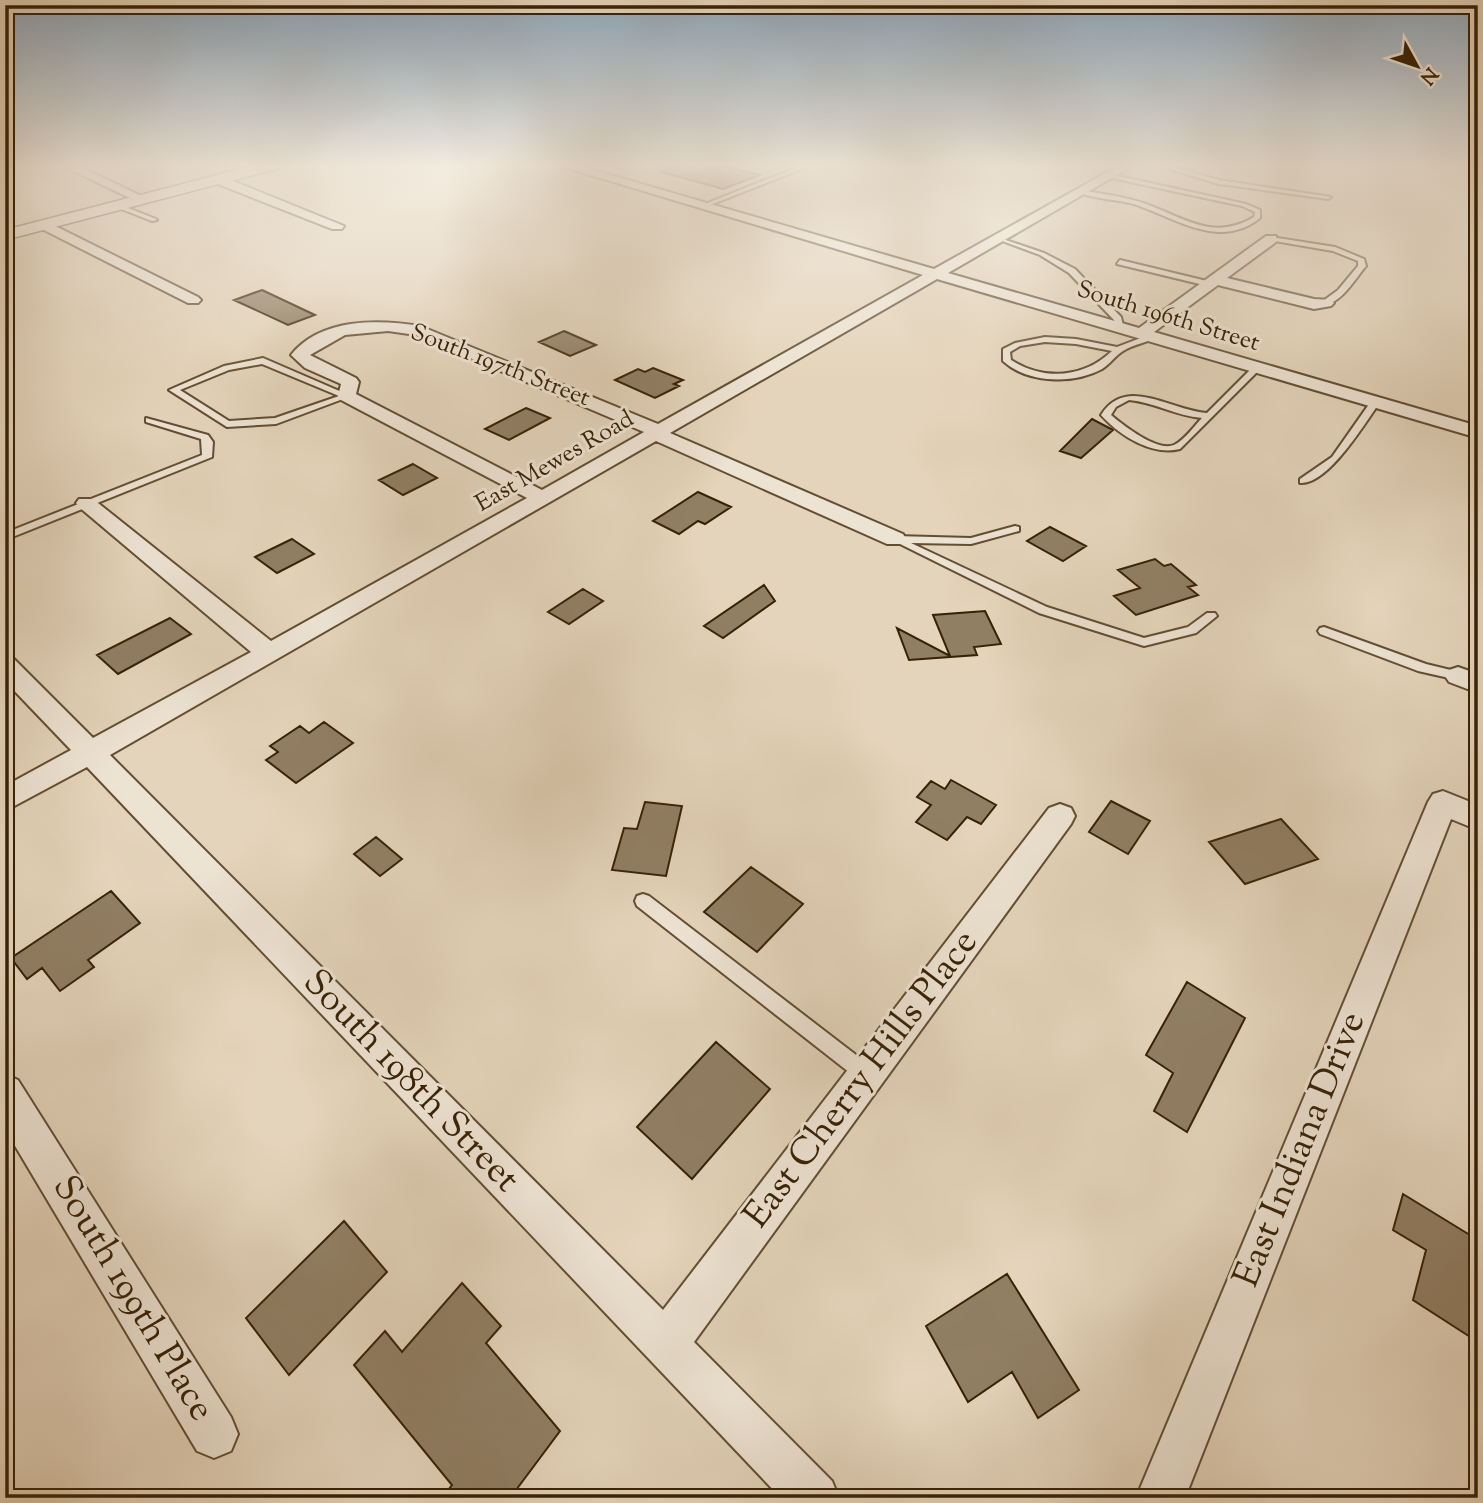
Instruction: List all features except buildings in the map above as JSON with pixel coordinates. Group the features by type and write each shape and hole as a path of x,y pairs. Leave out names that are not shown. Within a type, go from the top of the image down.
{"street":[{"path":"65,235 193,300"},
{"name":"South 196th Street","path":"806,235 1478,432"},
{"name":"East Mewes Road","path":"5,800 544,499 1004,235"},
{"path":"1148,335 1211,282 1271,239"},
{"path":"1211,282 1314,304 1326,303"},
{"name":"South 197th Street","path":"544,499 347,396 350,382 311,364 299,355 313,341 338,332 377,325 400,327 449,341 895,539"},
{"path":"86,503 269,653"},
{"name":"South 198th Street","path":"5,665 815,1498"},
{"name":"East Indiana Drive","path":"1160,1498 1461,810"},
{"name":"East Cherry Hills Place","path":"665,1344 1060,816"},
{"name":"South 199th Place","path":"5,1093 214,1434"}],"lane":[{"path":"999,238 1042,254 1072,271 1118,319 1121,327"},
{"path":"1271,239 1335,249 1362,260 1362,266 1341,292 1326,303"},
{"path":"1120,261 1211,282"},
{"path":"1118,350 1042,340 1025,342 1006,351 1007,361 1014,366 1059,377 1096,368 1118,350 1148,335"},
{"path":"263,361 347,396 276,421 227,424 173,390 227,368 263,361"},
{"path":"1210,415 1191,415 1132,397 1120,398 1105,415 1140,440 1169,449 1177,447 1210,415 1258,368"},
{"path":"1304,481 1335,459 1375,402"},
{"path":"5,537 207,457 208,442 205,437 149,420"},
{"path":"895,539 971,541 1015,529"},
{"path":"895,539 1043,610 1144,642 1192,630 1211,616"},
{"path":"1324,631 1423,668 1468,680"},
{"path":"643,901 866,1074"}]}
